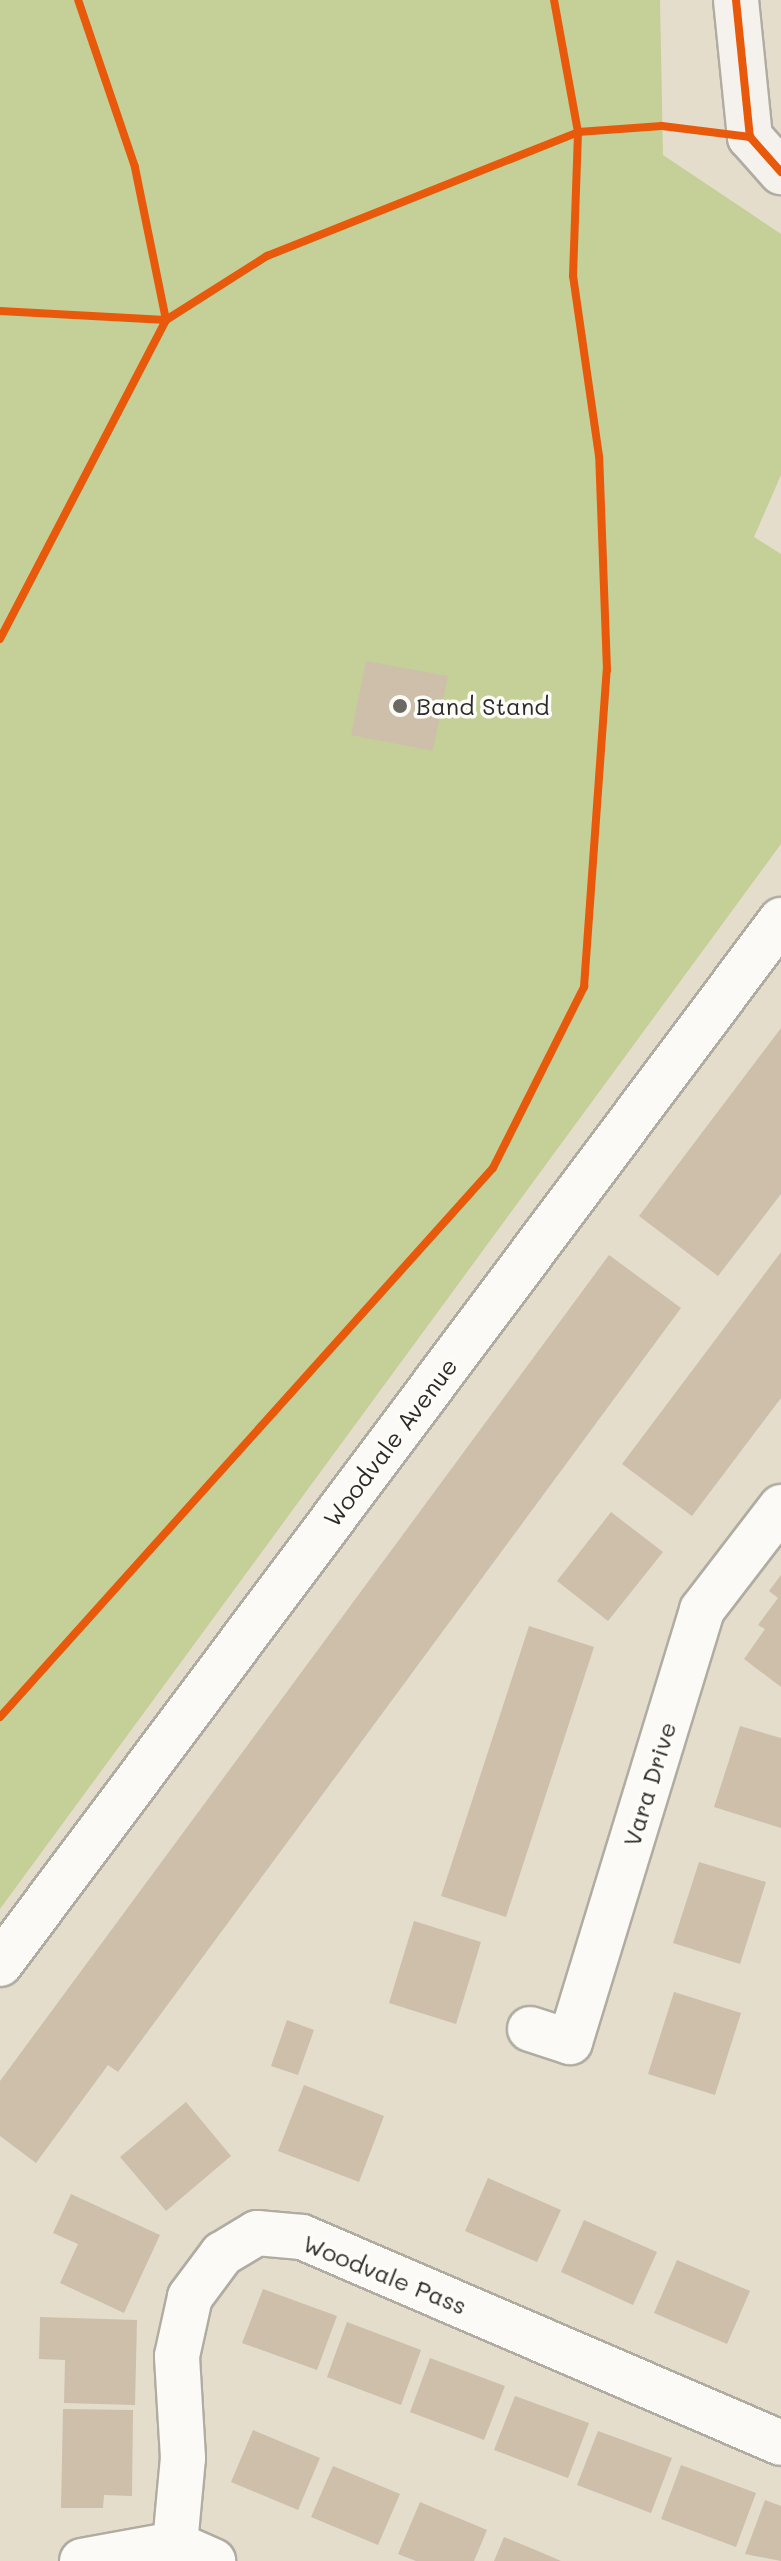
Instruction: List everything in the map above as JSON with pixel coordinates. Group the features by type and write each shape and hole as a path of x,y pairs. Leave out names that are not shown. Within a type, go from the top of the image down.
{"main road":[{"path":"736,0 750,137 781,172"}],"street":[{"name":"Woodvale Avenue","path":"0,1964 781,920"},
{"name":"Vara Drive","path":"530,2029 570,2042 702,1610 781,1507"},
{"name":"Woodvale Pass","path":"194,2553 183,2458 177,2356 190,2297 222,2254 257,2233 302,2237 781,2443"},
{"path":"82,2561 194,2553"}],"green space":[{"path":"0,0 660,0 663,155 781,234 781,475 754,537 781,554 781,844 0,1909"}],"building":[{"name":"Band Stand","path":"366,661 448,676 433,751 351,735"},
{"path":"781,1028 781,1194 718,1276 639,1216"},
{"path":"781,1252 781,1398 692,1516 622,1464"},
{"path":"609,1255 681,1308 118,2072 108,2065 36,2163 0,2136 0,2081"},
{"path":"611,1512 663,1552 608,1621 557,1581"},
{"path":"781,1575 781,1687 744,1659 765,1629 758,1625 778,1598 769,1591"},
{"path":"529,1626 594,1647 506,1917 441,1896"},
{"path":"740,1726 781,1738 781,1828 714,1807"},
{"path":"699,1862 766,1882 740,1964 673,1943"},
{"path":"414,1921 481,1942 456,2024 389,2003"},
{"path":"674,1992 741,2013 715,2095 648,2074"},
{"path":"287,2020 314,2030 298,2075 271,2066"},
{"path":"304,2085 384,2116 359,2182 278,2151"},
{"path":"186,2102 231,2156 166,2211 120,2157"},
{"path":"488,2178 561,2210 537,2262 465,2231"},
{"path":"71,2194 160,2235 124,2313 60,2283 78,2244 53,2233"},
{"path":"584,2220 657,2252 633,2305 561,2272"},
{"path":"677,2260 750,2291 727,2344 654,2313"},
{"path":"263,2289 337,2316 317,2370 242,2343"},
{"path":"40,2317 137,2320 135,2405 64,2403 65,2360 39,2359"},
{"path":"347,2322 421,2350 401,2405 327,2377"},
{"path":"430,2358 505,2386 484,2440 410,2412"},
{"path":"515,2396 589,2423 568,2478 494,2450"},
{"path":"63,2409 133,2410 132,2496 104,2495 103,2508 61,2508"},
{"path":"253,2430 320,2458 298,2510 231,2482"},
{"path":"598,2431 672,2458 651,2513 577,2485"},
{"path":"681,2465 756,2493 736,2547 661,2519"},
{"path":"333,2466 400,2494 378,2545 311,2517"},
{"path":"765,2500 781,2506 781,2561 745,2554"},
{"path":"420,2502 487,2530 474,2561 416,2561 398,2554"},
{"path":"504,2537 538,2551 561,2561 494,2561"}],"cycle path":[{"path":"0,639 166,320 135,167 78,0"},
{"path":"0,1717 493,1168 584,987 607,670 599,456 573,276 578,132 554,0"},
{"path":"736,0 750,137 781,172"},
{"path":"0,311 166,320 267,256 578,132 662,126 750,137"}],"place":[{"name":"Band Stand","path":"400,706"}]}
